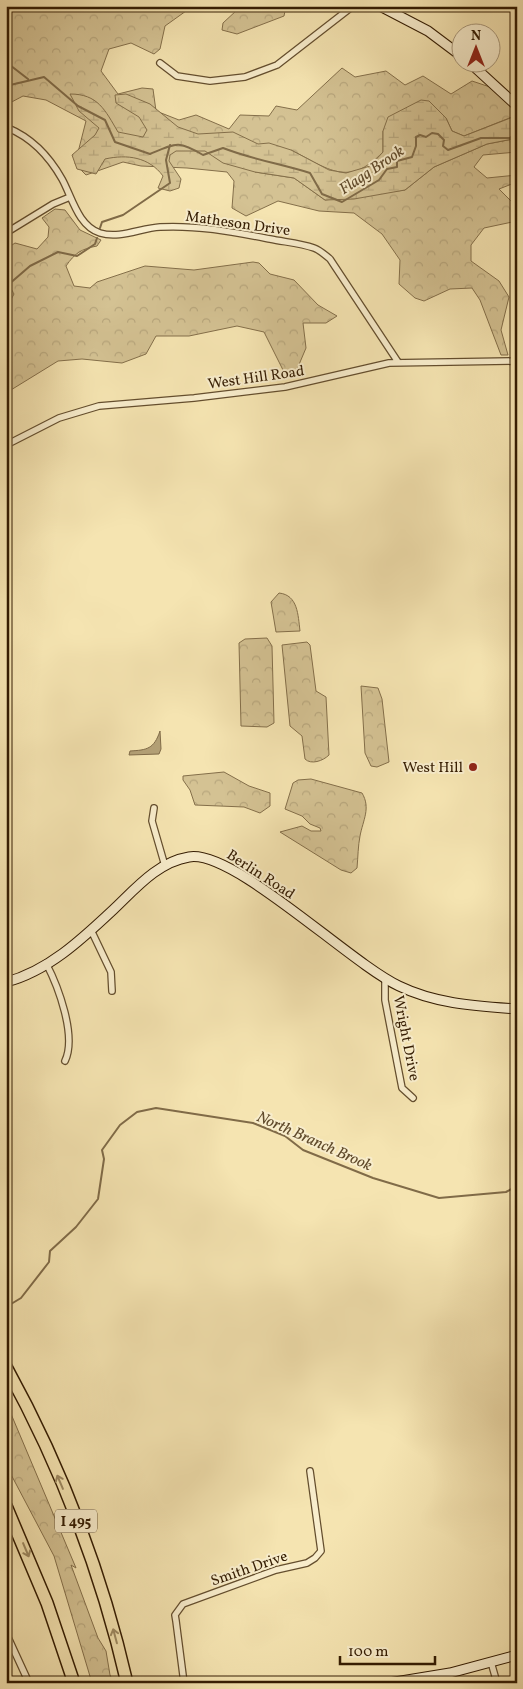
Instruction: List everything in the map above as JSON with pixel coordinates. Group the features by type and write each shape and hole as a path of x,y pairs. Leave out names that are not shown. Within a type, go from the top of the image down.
{"highway":[{"name":"I 495","path":"6,1367 49,1456 86,1548 106,1604 126,1683"},
{"path":"6,1506 48,1603 74,1683"}],"street":[{"path":"160,63 178,76 210,81 245,77 277,65 353,6"},
{"path":"380,6 428,32 450,48"},
{"path":"480,72 517,106"},
{"name":"Matheson Drive","path":"8,128 28,138 44,154 62,179 70,197 87,225 102,234 118,235 158,227 198,226 315,248 330,259 398,362"},
{"path":"9,231 53,204 70,197"},
{"name":"West Hill Road","path":"6,444 65,416 99,406 194,398 284,387 398,362 517,361"},
{"path":"154,808 152,821 165,866"},
{"name":"Berlin Road","path":"6,982 29,973 46,963 91,930 139,885 165,866 179,859 196,856 212,859 259,886 385,978 438,1000 476,1007 517,1009"},
{"path":"91,930 111,972 112,992"},
{"path":"46,963 58,987 64,1015 70,1048 65,1061"},
{"name":"Wright Drive","path":"385,978 385,1000 402,1088 413,1098"},
{"name":"Smith Drive","path":"184,1683 176,1614 183,1604 276,1570 307,1563 315,1558 321,1550 310,1471"},
{"path":"6,1633 29,1683"},
{"path":"389,1683 440,1676 517,1655"},
{"path":"491,1662 497,1683"}],"green space":[{"path":"6,6 193,6 165,26 160,49 154,54 131,43 109,49 101,71 118,94 142,88 153,89 156,111 179,120 196,115 229,129 240,115 269,116 276,106 297,110 342,68 355,77 386,71 405,85 423,76 451,94 472,81 490,87 517,112 517,118 512,117 464,136 452,131 446,118 383,131 383,152 371,163 359,170 338,172 291,150 255,172 294,178 325,200 405,190 434,167 487,144 513,139 517,136 517,152 483,155 474,167 487,178 517,175 517,182 499,189 517,207 517,221 484,228 471,245 471,261 499,281 509,297 501,330 508,355 501,355 480,300 472,288 450,289 424,301 415,298 399,284 400,260 382,234 354,213 319,211 278,201 246,216 232,208 234,181 227,172 141,166 123,162 86,175 75,164 86,121 46,100 23,96 6,105"},
{"path":"234,6 286,6 284,16 237,34 222,30 223,23 237,10"},
{"path":"70,94 94,100 104,110 118,132 143,137 147,130 139,117 116,103 115,95 126,94 150,104 178,127 198,134 233,132 258,144 269,143 291,150 329,170 346,173 370,166 383,152 383,131 388,117 421,100 429,101 446,118 452,131 464,136 513,117 517,118 517,136 513,139 487,144 434,167 405,190 354,199 325,200 294,178 255,172 223,163 205,151 176,151 170,155 169,161 181,179 179,188 170,191 158,188 163,176 151,165 137,158 105,159 96,174 77,169 72,155 95,135 99,128 79,111"},
{"path":"55,209 65,210 80,230 101,240 97,246 79,252 66,266 74,286 90,288 97,282 145,266 194,270 253,262 259,263 270,274 294,280 318,305 337,316 326,323 303,323 306,348 295,374 285,374 264,332 237,326 189,336 156,336 146,354 122,363 82,359 58,361 6,393 6,293 13,292 6,281 6,249 15,243 37,249 48,237 49,227 42,218"},
{"path":"6,281 14,294 6,309"},
{"path":"279,593 290,598 296,607 300,631 276,632 271,602"},
{"path":"267,638 272,646 274,723 267,727 241,726 239,643 245,639"},
{"path":"307,642 310,645 316,691 326,697 329,755 324,759 314,762 305,759 302,736 290,726 282,645"},
{"path":"361,686 378,688 382,699 389,762 377,767 371,766 365,753"},
{"path":"224,772 249,786 270,793 270,806 260,813 244,807 195,805 190,790 183,780 183,776"},
{"path":"311,779 362,793 365,798 366,814 359,840 357,868 351,873 341,870 280,832 302,826 311,831 321,831 320,828 310,824 302,816 285,809 293,783 298,780"},
{"path":"6,1402 76,1568 71,1565 98,1638 106,1651 110,1675 114,1683 92,1683 54,1556 6,1465"}],"shaded area":[{"path":"160,731 161,749 159,754 129,755 130,751 145,749 152,745"}],"waterway":[{"path":"6,18 17,6"},
{"path":"6,62 28,79"},
{"name":"Flagg Brook","path":"6,86 44,77 78,106 105,120 115,142 150,154 166,147 177,145 188,147 203,155 223,148 310,173 322,194 342,202 379,180 387,169 397,167 397,161 412,157 416,146 416,137 420,135 426,137 432,133 438,134 444,140 443,146 448,150 481,138 510,138 517,132"},
{"path":"100,228 102,222 123,215 170,183 166,160 170,145"},
{"path":"8,285 30,266 58,252 77,256 95,244 97,238"},
{"name":"North Branch Brook","path":"6,1307 21,1298 49,1262 50,1251 76,1227 98,1199 104,1159 102,1150 120,1125 137,1112 156,1108 253,1123 285,1136 303,1150 373,1178 439,1198 506,1192 517,1186"}],"place":[{"name":"West Hill","path":"473,767"}]}
